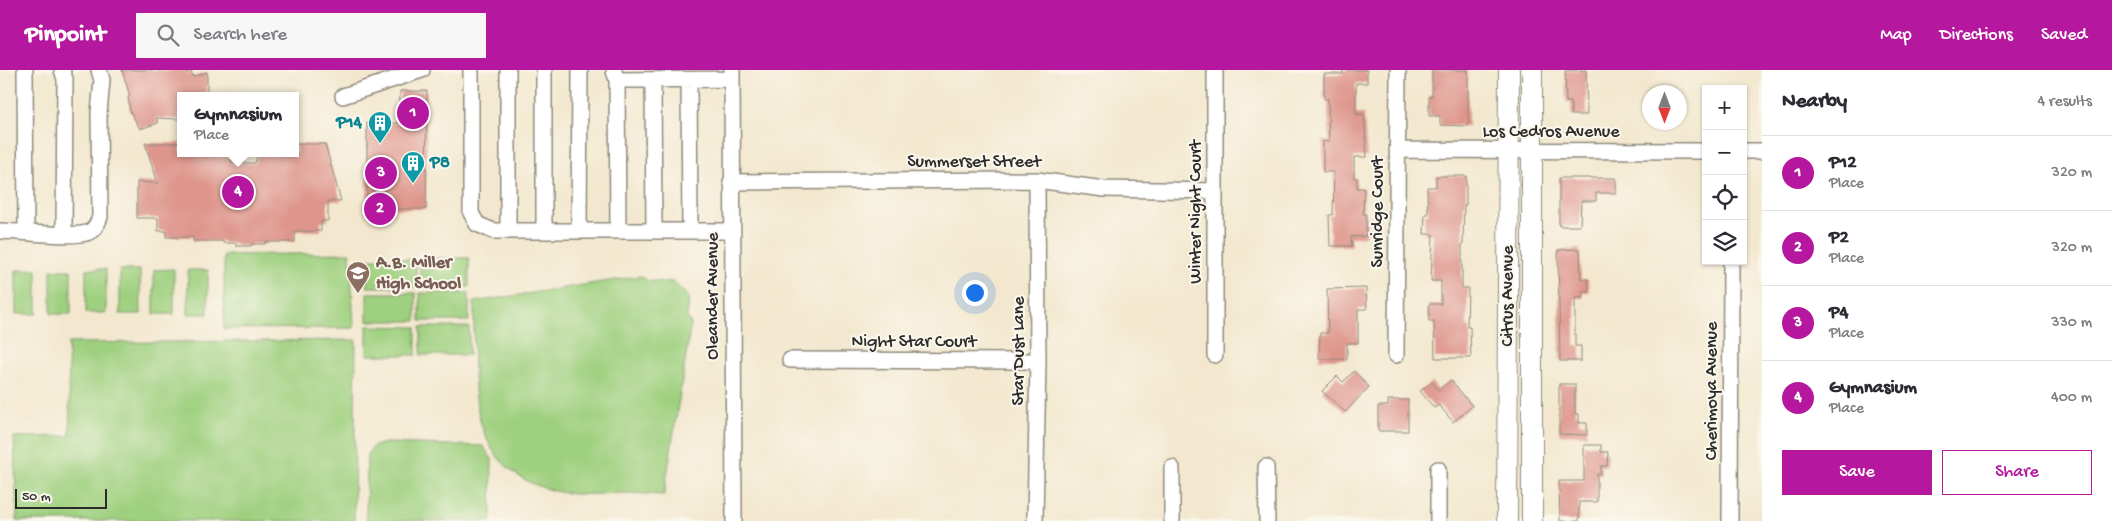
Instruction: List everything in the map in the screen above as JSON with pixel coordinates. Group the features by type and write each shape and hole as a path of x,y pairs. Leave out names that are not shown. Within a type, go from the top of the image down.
{"main road":[{"name":"Citrus Avenue","path":"1507,521 1509,70"},
{"name":"Citrus Avenue","path":"1532,70 1532,521"}],"street":[{"path":"25,70 26,232"},
{"path":"62,70 66,79 64,234"},
{"path":"0,231 64,234 89,232 97,225 100,217 99,113 102,80 99,70"},
{"path":"343,96 422,70"},
{"path":"471,70 471,212 477,224 494,231 732,231"},
{"path":"508,70 508,231"},
{"path":"544,70 544,231"},
{"path":"579,231 580,70"},
{"name":"Winter Night Court","path":"1214,355 1215,70"},
{"name":"Sunridge Court","path":"1396,355 1398,70"},
{"path":"618,231 615,75 653,80 689,80 732,75"},
{"name":"Oleander Avenue","path":"732,75 734,521"},
{"path":"653,80 654,231"},
{"path":"689,80 690,231"},
{"name":"Los Cedros Avenue","path":"1397,150 1702,151"},
{"path":"1747,151 1762,151"},
{"name":"Summerset Street","path":"731,182 1037,180 1104,190 1215,191"},
{"name":"Star Dust Lane","path":"1035,521 1038,361 1037,180"},
{"name":"Cherimoya Avenue","path":"1730,521 1731,265"},
{"name":"Night Star Court","path":"790,360 1038,361"},
{"path":"1266,466 1267,521"},
{"path":"1172,468 1172,521"},
{"path":"1438,469 1438,521"}],"green space":[{"path":"350,253 354,328 224,329 224,255"},
{"path":"420,258 469,258 469,287 420,287"},
{"path":"367,259 416,259 416,287 367,287"},
{"path":"37,269 37,314 16,314 16,270"},
{"path":"86,269 106,269 106,313 86,313"},
{"path":"174,269 174,314 154,314 154,270"},
{"path":"51,270 71,270 71,314 51,314"},
{"path":"120,270 140,270 141,314 120,314"},
{"path":"188,270 208,270 208,314 188,314"},
{"path":"641,276 648,281 673,282 689,297 687,318 691,323 664,495 625,493 570,494 555,491 524,479 502,462 488,441 479,416 475,389 474,302"},
{"path":"367,293 416,293 416,321 367,321"},
{"path":"420,293 469,293 469,321 420,321"},
{"path":"367,326 416,327 416,355 367,355"},
{"path":"421,327 469,327 469,355 421,355"},
{"path":"356,340 354,521 17,521 14,437 70,436 68,343"},
{"path":"385,443 483,446 492,459 491,521 366,521 367,454 374,446"}],"building":[{"path":"122,70 186,70 186,73 191,71 193,77 207,72 207,92 177,92 177,119 156,118 158,123 140,129 130,111 128,97 130,96"},
{"path":"1342,70 1367,70 1367,83 1356,83 1356,114 1364,114 1367,157 1354,157 1354,178 1357,178 1357,188 1364,188 1363,214 1366,214 1366,236 1351,237 1352,246 1330,246 1329,215 1333,215 1334,172 1323,172 1323,141 1329,142 1328,99 1324,99 1324,74 1343,74"},
{"path":"1432,70 1468,70 1468,126 1440,125 1440,116 1429,116 1429,96 1432,96"},
{"path":"1586,70 1587,115 1571,115 1571,102 1566,102 1565,71"},
{"path":"400,91 427,91 426,209 394,209 393,215 367,215 367,123 399,123"},
{"path":"145,143 177,143 177,157 230,157 232,163 255,163 257,157 299,157 299,144 325,144 341,201 328,201 328,221 321,221 321,231 295,231 295,242 265,242 265,244 251,244 251,246 236,246 236,243 223,243 223,241 193,241 193,237 166,237 166,231 158,231 158,218 137,218 137,182 158,183"},
{"path":"1436,176 1466,176 1466,205 1464,205 1462,244 1462,288 1468,288 1467,327 1470,327 1471,358 1435,358 1434,321 1429,321 1429,304 1441,304 1441,281 1431,281 1433,234 1424,234 1425,214 1428,214 1427,187 1436,187"},
{"path":"1559,178 1616,178 1616,193 1596,193 1596,201 1581,201 1580,226 1559,226"},
{"path":"1580,249 1581,279 1588,279 1589,292 1583,292 1583,298 1575,298 1575,346 1581,346 1581,361 1560,361 1558,250"},
{"path":"1366,288 1367,309 1358,309 1358,343 1347,343 1347,359 1319,359 1320,333 1328,333 1327,289"},
{"path":"1354,371 1369,387 1345,412 1322,391 1337,376 1343,382"},
{"path":"1451,380 1472,406 1453,422 1439,405 1434,408 1420,391 1432,382 1438,390"},
{"path":"1559,384 1575,384 1575,414 1579,414 1579,423 1587,423 1587,435 1559,434"},
{"path":"1388,400 1408,400 1408,431 1378,431 1378,406 1388,406"},
{"path":"1584,445 1601,445 1601,452 1608,452 1607,466 1601,466 1601,474 1597,474 1597,502 1579,502 1579,521 1560,521 1559,481 1584,481"}],"place":[{"name":"P12","path":"413,113"},
{"name":"P14","path":"380,144"},
{"name":"P4","path":"381,173"},
{"name":"P8","path":"413,184"},
{"name":"Gymnasium","path":"238,192"},
{"name":"P2","path":"380,209"},
{"name":"A.B. Miller High School","path":"358,294"}]}
